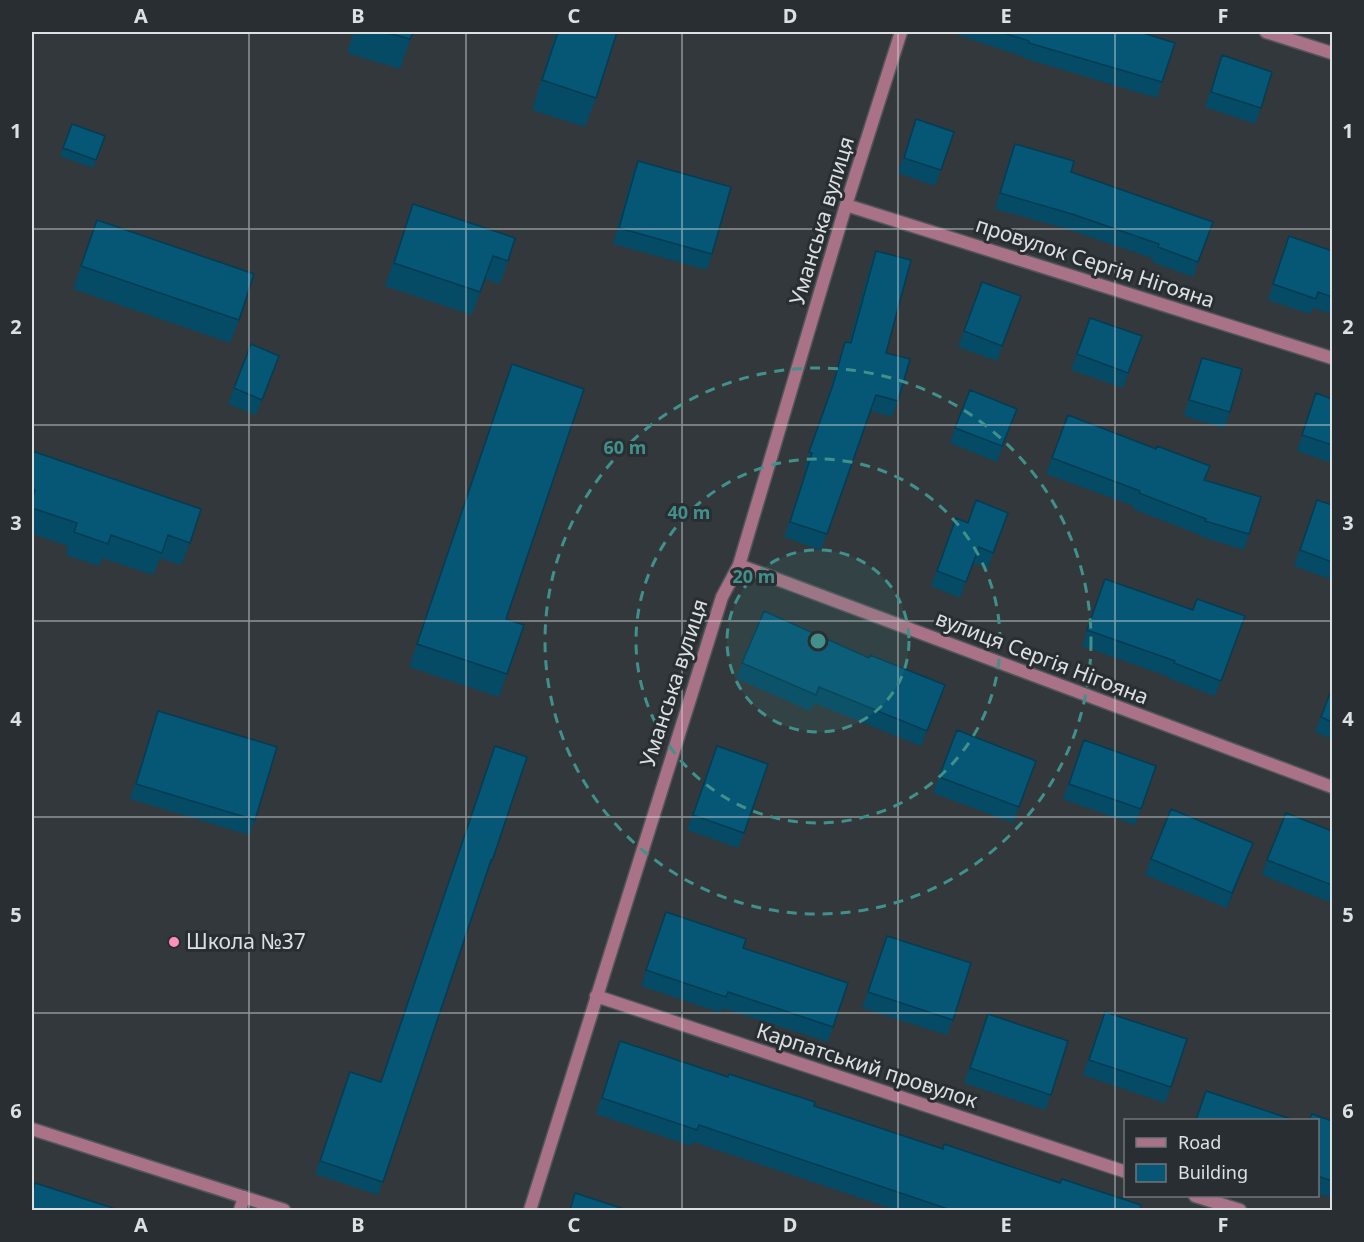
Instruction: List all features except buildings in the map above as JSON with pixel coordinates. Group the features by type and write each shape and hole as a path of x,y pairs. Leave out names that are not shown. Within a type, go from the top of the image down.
{"street":[{"name":"Уманська вулиця","path":"530,1210 722,597 739,565 846,205 901,32"},
{"path":"1266,32 1332,53"},
{"name":"провулок Сергія Нігояна","path":"846,205 1332,358"},
{"name":"вулиця Сергія Нігояна","path":"739,565 1332,787"},
{"name":"Карпатський провулок","path":"596,996 1124,1172"},
{"path":"32,1130 284,1210"},
{"path":"240,1210 244,1197"},
{"path":"1198,1197 1240,1210"}],"place":[{"name":"Школа №37","path":"174,942"}]}
